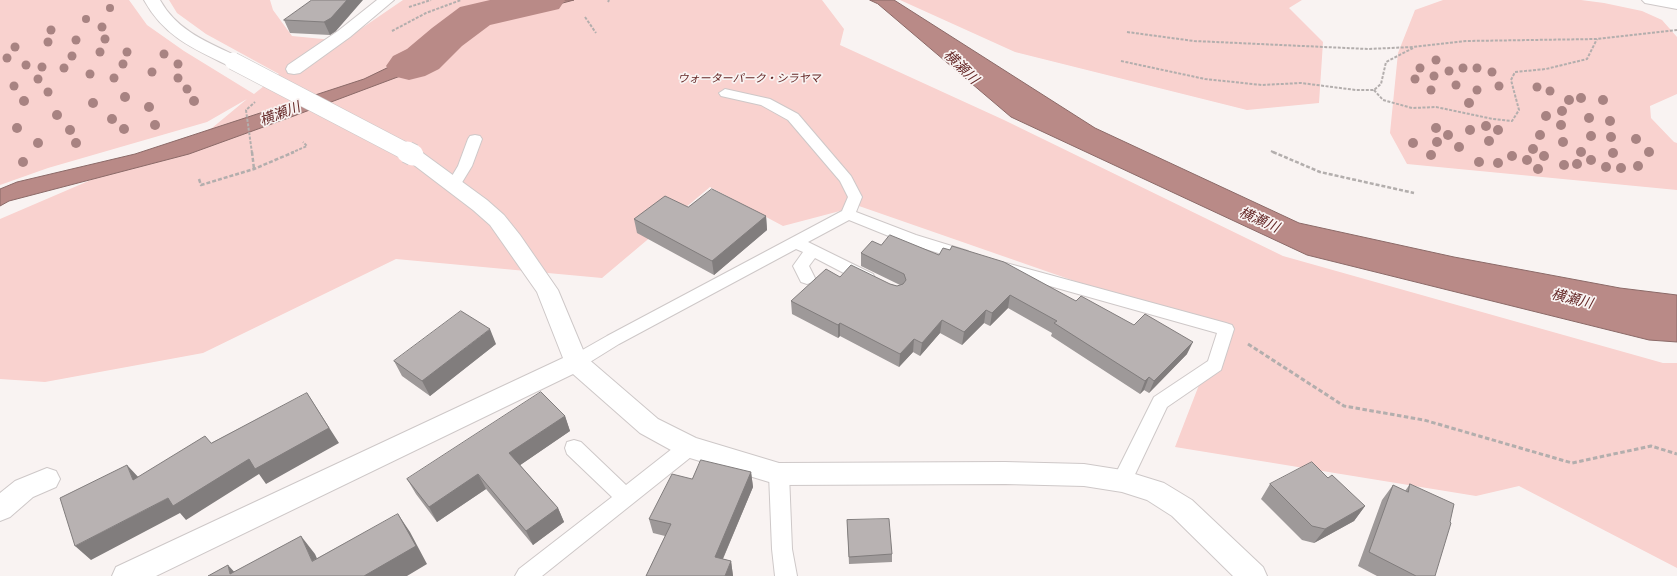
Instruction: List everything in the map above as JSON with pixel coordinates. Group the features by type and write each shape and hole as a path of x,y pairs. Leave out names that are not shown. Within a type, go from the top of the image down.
{"street":[{"path":"152,0 163,20 188,38 413,155 491,215 513,240 547,290 576,362 649,426 688,447 779,474 1004,473 1084,475 1122,481 1155,491 1182,508 1253,576"},
{"path":"294,68 339,37 386,0"},
{"path":"1650,0 1677,4"},
{"path":"126,576 576,362"},
{"path":"0,509 24,489 47,479"}],"lane":[{"path":"576,362 613,340 848,214 855,198 846,179 792,117 765,102 725,94"},
{"path":"453,186 464,166 475,139"},
{"path":"848,214 910,239 1226,329 1215,365 1160,402 1122,481"},
{"path":"795,242 882,285"},
{"path":"807,278 801,266 812,251"},
{"path":"526,576 688,447"},
{"path":"574,448 625,497"},
{"path":"779,474 782,549 786,576"}],"path":[{"path":"392,31 426,13 462,0"},
{"path":"585,18 596,32"},
{"path":"1127,32 1194,41 1368,49 1413,47 1466,41 1597,39 1677,30"},
{"path":"1374,90 1383,100 1412,108 1436,107 1512,122 1519,110 1510,80 1515,72 1546,69 1587,59 1597,39"},
{"path":"1121,61 1205,79 1262,85 1301,83 1356,90 1374,90 1381,84 1386,62 1413,47"},
{"path":"246,110 254,169"},
{"path":"199,179 201,185 254,169 306,146 303,142"},
{"path":"1271,151 1320,172 1414,193"},
{"path":"1226,329 1344,406 1424,420 1572,463 1652,446 1677,454"}],"green space":[{"name":"ウォーターパーク・シラヤマ","path":"0,0 129,0 147,25 184,51 254,94 279,74 206,34 177,13 169,0 270,0 273,10 292,36 343,41 403,0 822,0 844,29 840,45 1004,120 1283,256 1663,363 1677,363 1677,568 1519,486 1476,496 1175,447 1221,328 1083,284 859,206 783,226 710,187 602,278 396,259 203,353 45,382 0,379 0,219 212,128 247,99 207,122 48,168 0,185"},
{"path":"900,0 1302,0 1289,8 1323,42 1319,103 1247,110 1015,52"},
{"path":"1443,0 1581,0 1642,11 1662,20 1677,37 1677,94 1650,106 1651,118 1674,142 1677,143 1677,190 1407,164 1390,133 1398,53 1415,10"}],"water":[{"path":"538,0 574,0 472,27 403,75 189,154 9,201 0,206 0,189 17,182 135,154 364,79 418,53 465,20"},
{"path":"870,0 894,0 1095,128 1299,223 1454,257 1620,288 1677,295 1677,342 1649,340 1307,255 1011,117 878,4"}],"building":[{"path":"312,0 347,0 331,18 324,22 284,20"},
{"path":"712,189 766,216 712,261 634,219 665,196 688,207"},
{"path":"890,235 939,255 943,248 950,250 952,246 1004,262 1076,301 1081,296 1134,325 1145,314 1193,342 1154,381 1149,377 1145,381 1054,323 1057,321 1010,295 992,313 986,310 964,332 942,320 922,343 914,339 900,354 840,323 838,325 791,301 826,269 840,277 851,265 890,284 897,286 903,284 906,280 904,274 861,253 872,241 881,245"},
{"path":"461,311 490,329 422,381 394,361"},
{"path":"541,392 565,416 509,453 558,508 526,531 478,474 429,507 407,479"},
{"path":"307,393 329,428 255,469 249,459 173,506 168,498 75,546 60,498 127,465 133,480 205,436 211,443"},
{"path":"701,460 751,472 715,557 731,561 725,576 646,576 671,524 649,519 672,474 692,479"},
{"path":"1312,462 1328,478 1332,475 1365,506 1325,529 1312,526 1270,484"},
{"path":"1410,484 1454,504 1451,523 1435,576 1416,576 1369,552 1393,485 1408,492"},
{"path":"398,514 416,546 364,576 208,576 228,565 230,574 301,536 312,561"},
{"path":"889,519 892,554 849,557 847,520"}],"waterway":[{"name":"横瀬川","path":"409,66 423,59 447,37 475,16 544,0"}]}
